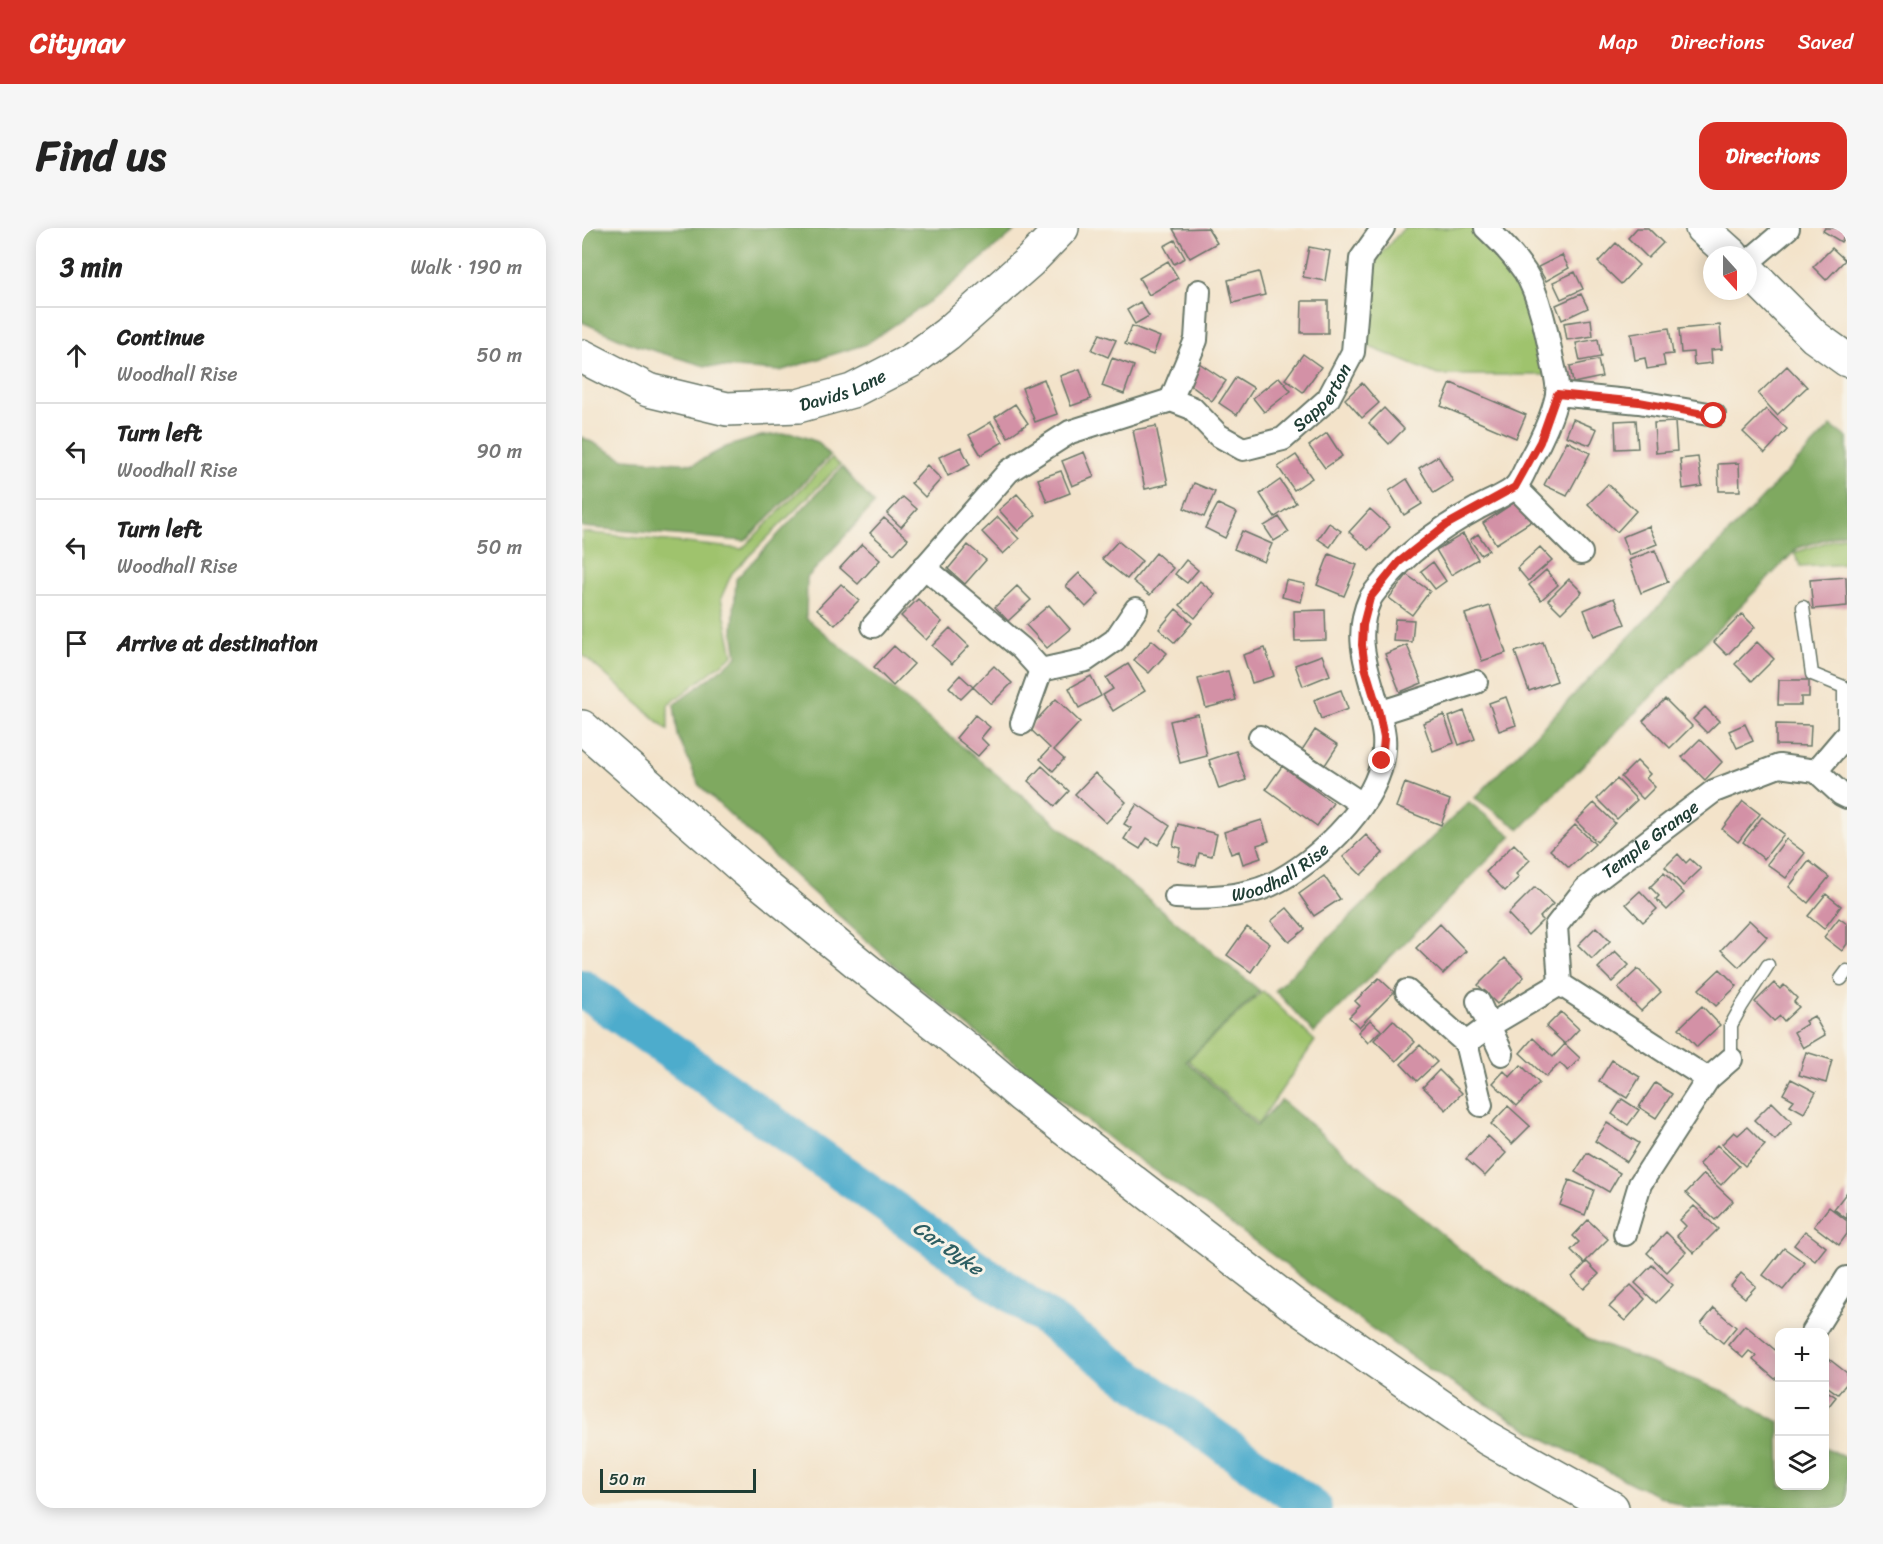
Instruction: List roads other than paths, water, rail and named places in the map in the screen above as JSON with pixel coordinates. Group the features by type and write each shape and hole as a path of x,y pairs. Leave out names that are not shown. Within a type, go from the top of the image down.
{"main road":[{"name":"Davids Lane","path":"582,356 648,390 727,410 798,406 852,391 912,360 947,334 1030,261 1062,228"},
{"path":"1702,228 1722,246"},
{"path":"1757,279 1815,337 1847,360"},
{"path":"582,727 744,869 862,967 968,1050 1022,1096 1292,1303 1487,1438 1612,1508"}],"street":[{"name":"Sapperton","path":"1171,400 1192,408 1218,435 1243,449 1283,439 1328,399 1353,352 1361,259 1383,228"},
{"path":"1486,228 1499,240 1526,274 1545,324 1557,394 1540,442 1515,487 1581,553"},
{"path":"1757,254 1788,228"},
{"path":"873,626 1009,471 1070,432 1171,400 1196,340 1199,291"},
{"path":"1557,394 1639,402 1714,416"},
{"name":"Woodhall Rise","path":"1176,897 1199,898 1231,895 1269,886 1302,866 1337,836 1362,804 1382,761 1384,738 1365,667 1362,645 1363,625 1370,598 1399,562 1446,525 1515,487"},
{"path":"924,567 1021,648 1041,670"},
{"path":"1041,670 1086,660 1115,640 1136,609"},
{"path":"1022,723 1041,670"},
{"path":"1379,713 1476,682"},
{"path":"1260,737 1362,804"},
{"path":"1844,738 1816,771 1847,797"},
{"name":"Temple Grange","path":"1560,984 1556,926 1585,889 1714,791 1779,766 1816,771"},
{"path":"1466,1043 1489,1026 1560,984 1708,1079"},
{"path":"1407,991 1466,1043 1481,1105"},
{"path":"1478,1001 1502,1054"},
{"path":"1625,1233 1640,1184 1708,1079 1731,1059"},
{"path":"1816,1328 1847,1278"}],"lane":[{"path":"1803,607 1812,674 1844,687 1844,738"},
{"path":"1731,1059 1731,1025 1768,965"}],"waterway":[{"name":"Car Dyke","path":"582,988 1313,1508"}]}
